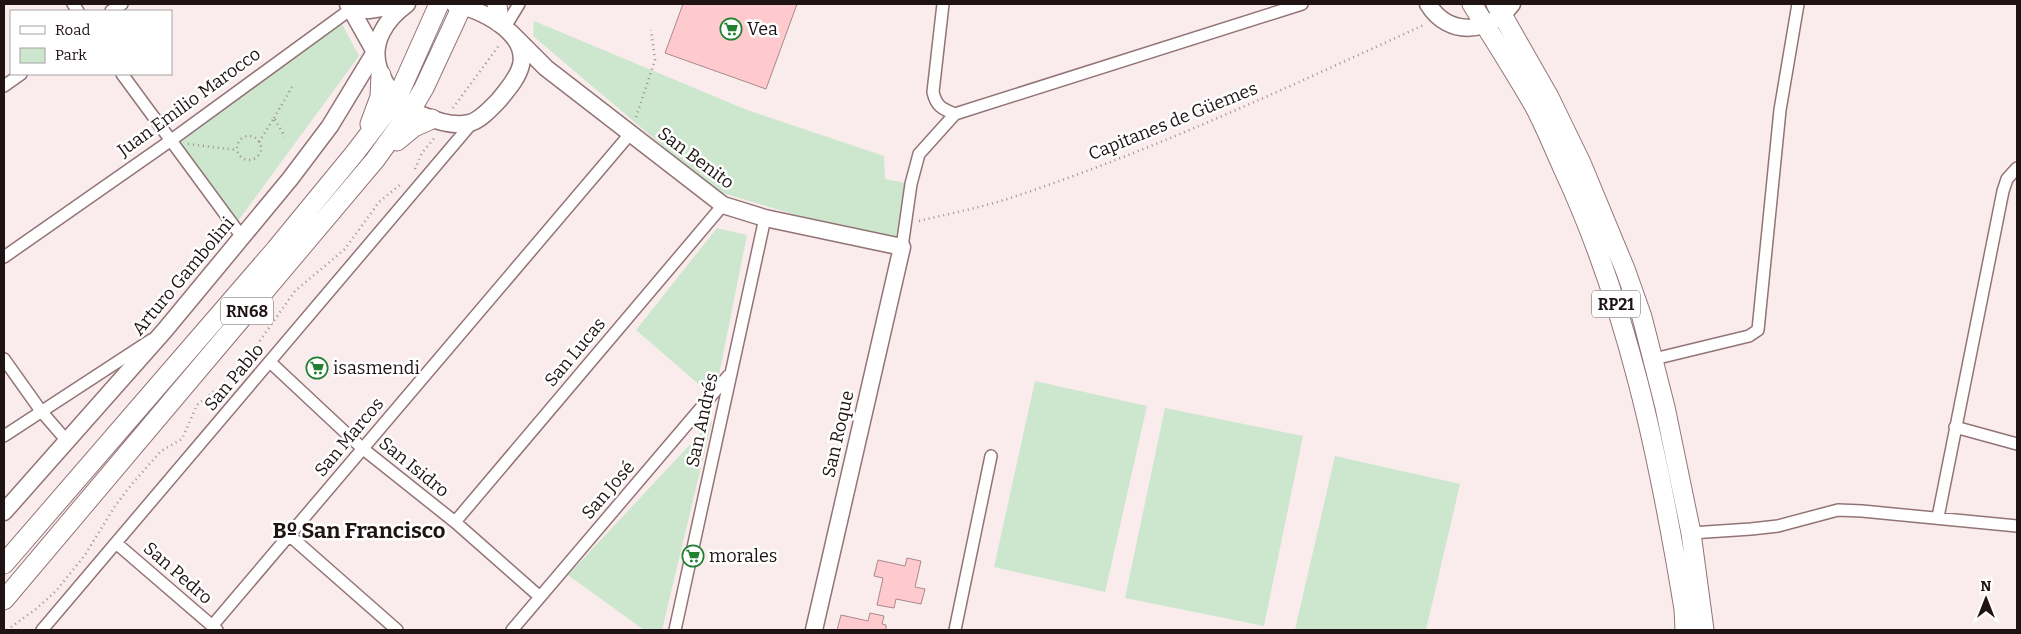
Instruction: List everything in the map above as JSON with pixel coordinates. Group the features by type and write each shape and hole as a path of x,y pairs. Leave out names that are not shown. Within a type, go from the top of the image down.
{"main road":[{"name":"RN68","path":"4,564 276,248 354,154 404,104 439,4"},
{"name":"RN68","path":"4,600 375,160 460,4"},
{"path":"497,4 505,27"},
{"name":"RP21","path":"1472,4 1536,108 1575,193 1604,268 1637,373 1655,449 1684,609 1685,630"},
{"name":"RP21","path":"1504,7 1581,163 1625,269 1654,359 1691,534 1704,630"},
{"path":"354,154 375,114 380,97 381,75"},
{"path":"375,160 414,127 437,120"}],"street":[{"path":"350,6 369,10 406,4"},
{"name":"Arturo Gambolini","path":"4,512 165,330 330,126 375,52 380,35 387,23 406,4"},
{"path":"350,6 375,52 381,75 404,104 437,120 456,125 472,123 491,108 518,73 521,54 505,27 460,4"},
{"path":"505,27 519,4"},
{"path":"943,4 933,92 936,103 942,110 955,114"},
{"path":"902,247 911,184 920,154 926,144 955,114 1302,4"},
{"path":"1428,4 1444,21 1459,27 1472,28 1485,25 1504,7"},
{"path":"1654,359 1749,336 1758,330 1780,110 1798,4"},
{"name":"Juan Emilio Marocco","path":"4,257 170,141 350,6"},
{"name":"San Benito","path":"505,27 546,68 723,205 765,218 902,247"},
{"path":"518,73 535,68 546,68"},
{"path":"4,86 20,75"},
{"path":"123,75 242,237"},
{"name":"San Pablo","path":"42,630 472,123"},
{"name":"San Marcos","path":"214,628 362,448 630,134"},
{"path":"1938,517 2003,191 2007,179 2017,168"},
{"name":"San Lucas","path":"455,522 723,205"},
{"name":"San Andrés","path":"675,630 765,218"},
{"name":"San Roque","path":"814,630 902,247"},
{"path":"4,436 165,330"},
{"path":"4,359 41,411 66,441"},
{"name":"San Isidro","path":"270,362 362,448 455,522 540,597"},
{"name":"San José","path":"512,630 730,374"},
{"path":"1955,427 2017,444"},
{"path":"955,630 991,456"},
{"path":"1691,534 1778,526 1838,510 1938,517 2017,526"},
{"path":"289,535 397,630"},
{"name":"San Pedro","path":"116,543 214,628"}],"path":[{"name":"Capitanes de Güemes","path":"912,222 1006,200 1124,157 1205,124 1430,22 1444,21"},
{"path":"412,172 422,153 439,132 437,120 505,27"},
{"path":"630,134 655,60 651,30"},
{"path":"170,141 237,150 244,159 252,160 260,152 259,142 292,87"},
{"path":"274,118 285,137"},
{"path":"237,150 238,142 244,137 252,136 259,142"},
{"path":"7,630 36,609 56,591 85,555 115,506 131,485 161,450 182,439 197,405 237,373 295,291 345,249 379,202 405,181"}],"green space":[{"path":"534,21 747,110 884,156 885,179 911,184 902,247 716,191 533,36"},
{"path":"342,24 359,56 238,221 170,141"},
{"path":"717,228 747,235 719,375 703,388 636,330"},
{"path":"1035,381 1147,406 1105,592 994,567"},
{"path":"1165,408 1303,436 1264,626 1125,598"},
{"path":"712,421 662,630 644,630 568,575"},
{"path":"1335,456 1460,484 1426,630 1295,630"}],"building":[{"name":"Vea","path":"683,4 797,4 766,89 665,53"},
{"path":"907,558 921,561 915,587 925,589 921,604 896,599 894,608 877,605 883,578 874,576 878,560 905,566"},
{"path":"870,613 884,616 882,624 886,625 886,630 837,630 841,615 868,621"}],"place":[{"name":"Vea","path":"731,29"},
{"name":"isasmendi","path":"317,368"},
{"name":"morales","path":"693,556"}],"district":[{"name":"Bº San Francisco","path":"359,530"}]}
